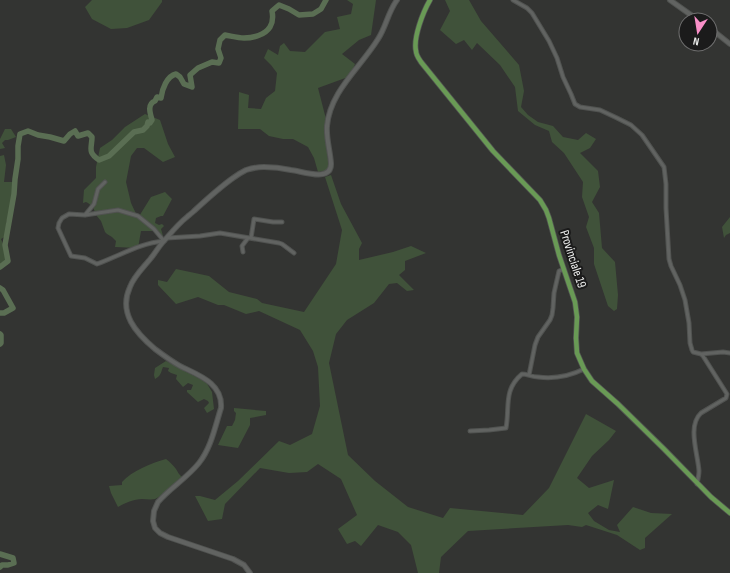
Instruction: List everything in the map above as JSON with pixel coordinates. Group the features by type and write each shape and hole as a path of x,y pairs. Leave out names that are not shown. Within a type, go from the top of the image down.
{"main road":[{"name":"Provinciale 19","path":"430,0 424,12 418,32 415,50 417,55 454,104 493,151 540,200 549,218 554,241 576,302 576,349 584,369 592,381 664,448 697,484 730,513"}],"street":[{"path":"250,573 239,561 168,537 157,531 153,524 153,516 158,502 193,470 204,456 211,440 221,404 218,394 212,385 205,379 171,361 144,339 133,327 127,314 128,294 131,284 173,230 212,194 246,170 258,167 277,167 319,175 330,170 332,163 327,136 327,126 332,106 348,78 378,39 397,0"},
{"path":"513,0 527,8 532,13 549,41 575,104 580,107 600,110 631,126 642,135 664,167 669,259 685,300 692,350 694,353 701,354 723,352 730,353"},
{"path":"670,0 687,12"},
{"path":"718,34 730,44"},
{"path":"84,215 94,204 98,189 105,182"},
{"path":"166,239 138,216 118,210 84,215 69,214 62,218 58,224 58,228 71,256 85,258 97,264 112,259 127,251 154,242 166,239 220,233 282,244 294,253"},
{"path":"243,252 242,246 250,238 254,219 268,222 282,222"},
{"path":"529,375 536,341 550,320 558,275 560,270 564,269"},
{"path":"701,354 726,392 726,398"},
{"path":"470,431 506,428 509,396 514,381 522,374 540,378 558,378 584,369"},
{"path":"697,484 699,473 694,437 698,415 730,396"}],"green space":[{"path":"92,0 162,0 162,2 149,20 127,28 111,29 92,19 85,7"},
{"path":"347,0 376,0 371,35 359,40 342,54 355,64 351,74 348,77 318,88 326,119 325,136 329,168 325,171 318,172 314,158 308,147 293,139 283,139 269,136 260,129 238,129 239,92 249,95 248,108 261,109 266,98 275,91 277,73 264,58 268,49 278,55 280,46 284,43 290,51 305,52 325,32 340,29 337,17 351,14 353,4"},
{"path":"445,0 469,0 481,21 519,65 524,91 521,107 528,115 538,122 553,126 563,137 578,140 586,133 596,139 590,148 580,153 598,171 600,187 592,202 599,213 602,248 615,262 618,295 617,309 614,311 608,306 594,264 594,248 586,227 589,217 582,197 583,182 564,153 552,142 549,131 535,125 518,111 515,87 500,65 477,43 472,50 464,40 456,44 440,30 450,11"},
{"path":"145,114 160,120 168,144 175,157 163,162 144,148 137,148 131,156 126,182 131,203 138,218 151,197 165,192 172,199 163,216 156,218 155,223 159,225 162,224 164,226 161,229 163,236 156,231 141,231 138,248 115,247 116,241 105,232 93,207 86,202 83,203 84,190 96,178 96,167 100,148 112,140 125,127"},
{"path":"5,129 11,129 16,137 5,140 2,143 5,148 0,149 0,139"},
{"path":"4,155 6,165 4,182 13,182 12,205 6,223 6,236 1,239 10,261 7,265 2,262 0,265 0,156"},
{"path":"331,175 341,204 362,243 359,249 359,260 411,246 426,253 405,261 405,270 399,275 414,290 407,291 397,283 389,284 374,303 347,320 336,334 329,363 348,455 375,481 408,507 443,518 450,508 523,515 549,488 586,414 616,431 592,456 577,478 589,488 614,480 608,509 598,505 588,513 594,521 609,530 620,532 617,525 633,507 651,513 672,514 645,538 645,548 640,550 617,535 586,525 582,527 568,525 468,531 441,557 439,573 418,573 411,545 398,532 378,525 361,546 355,541 347,544 338,529 357,515 341,479 318,464 307,472 289,473 260,468 225,504 222,519 208,521 195,496 215,500 238,481 279,441 290,445 312,434 320,406 318,367 313,351 300,330 259,311 246,314 198,297 176,304 158,285 158,280 167,282 176,269 209,276 229,292 257,299 262,303 304,312 336,264 342,230 325,177"},
{"path":"730,217 730,233 724,238 722,227"},
{"path":"166,361 206,382 212,392 214,409 207,413 204,408 209,403 208,401 204,399 198,402 187,392 187,390 191,390 193,385 188,383 183,387 176,379 177,375 168,371 169,368 163,367 160,375 155,379 155,368"},
{"path":"234,408 266,411 266,415 250,418 250,425 238,448 218,445 227,426 232,426 235,420 236,413"},
{"path":"166,459 174,466 182,477 166,492 155,499 136,500 118,507 109,486 122,485 122,482 126,478 136,471"}],"waterway":[{"path":"0,267 8,261 5,245 14,194 20,134 28,131 64,141 75,131 78,136 88,133 92,137 91,150 93,155 99,160 109,156 134,132 143,130 147,126 148,122 150,123 152,120 150,106 157,97 161,98 162,91 170,77 176,74 180,77 184,84 192,87 190,75 198,68 212,62 219,63 221,58 218,49 220,40 225,35 244,38 258,36 268,30 272,23 272,11 279,5 299,15 313,14 321,9 326,0"},
{"path":"0,288 3,290 13,308 4,313 0,313"},
{"path":"0,334 0,344"},
{"path":"0,554 13,558 14,563 2,565 0,567"}]}
